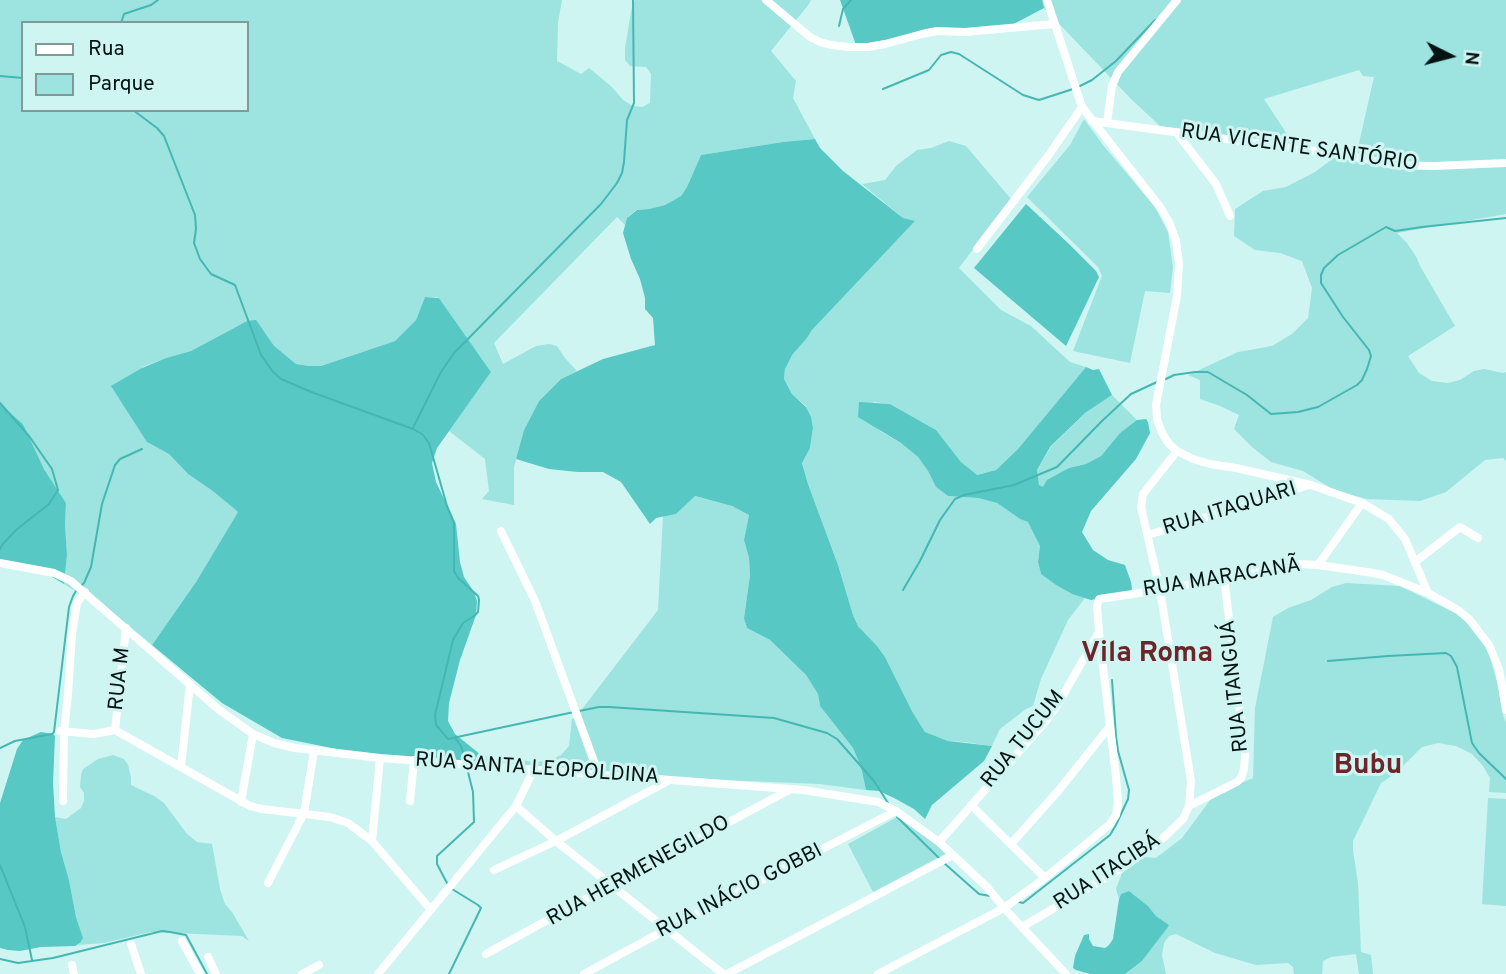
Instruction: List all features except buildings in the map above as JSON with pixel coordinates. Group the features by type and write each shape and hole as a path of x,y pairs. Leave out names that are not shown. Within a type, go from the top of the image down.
{"street":[{"path":"766,0 810,37 820,43 840,46 877,46 937,31 965,32 1054,24"},
{"path":"1047,0 1082,107 1160,207 1176,241 1178,288 1156,405 1157,419 1169,444 1193,459 1311,485 1362,503 1389,519 1405,539 1428,593"},
{"path":"1107,122 1112,86 1118,72 1177,0"},
{"path":"978,249 1082,107"},
{"name":"RUA VICENTE SANTÓRIO","path":"1092,121 1345,155 1394,165 1506,163"},
{"path":"1176,132 1216,184 1230,216"},
{"path":"1177,451 1143,494 1141,507 1160,590 1191,781 1189,806"},
{"name":"RUA ITAQUARI","path":"1148,535 1311,485"},
{"path":"1318,565 1362,503"},
{"path":"1415,562 1460,527 1479,538"},
{"path":"501,531 535,601 599,775"},
{"name":"RUA SANTA LEOPOLDINA","path":"0,562 54,573 71,581 234,721 253,734 274,743 314,751 380,758 792,789 869,800 886,806 939,842 953,855 987,887 1064,972"},
{"name":"RUA MARACANÃ","path":"1099,632 1098,600 1101,598 1160,590 1299,564 1318,565 1383,575 1428,593 1458,610 1469,620 1494,654"},
{"name":"RUA ITANGUÁ","path":"1189,806 1237,782 1244,769 1245,755 1224,577"},
{"path":"63,801 62,732 68,694 72,634 77,603 85,593"},
{"name":"RUA M","path":"116,730 126,628"},
{"path":"878,974 1004,908 1045,878 1110,824 1116,815 1118,803 1111,726 1099,632"},
{"name":"RUA TUCUM","path":"939,842 1046,721 1099,632"},
{"path":"1506,656 1494,654 1506,710"},
{"path":"181,767 190,684"},
{"path":"1011,844 1111,726"},
{"path":"62,732 94,734 116,730 255,808 340,819 372,841 431,909"},
{"path":"241,802 253,734"},
{"path":"268,883 304,813 314,751"},
{"path":"372,841 380,758"},
{"path":"410,801 414,761"},
{"path":"378,974 516,806 534,769"},
{"path":"494,870 555,841 668,780"},
{"name":"RUA HERMENEGILDO","path":"486,954 611,884 792,789"},
{"path":"971,805 1045,878"},
{"path":"516,806 555,841 725,974 953,855"},
{"name":"RUA ITACIBÁ","path":"1022,927 1119,870 1160,841 1183,819 1189,806"},
{"name":"RUA INÁCIO GOBBI","path":"584,974 896,811"},
{"path":"182,941 200,974"},
{"path":"131,944 141,974"},
{"path":"208,957 216,974"},
{"path":"302,974 319,965"},
{"path":"1053,974 1064,972"}],"green space":[{"path":"0,0 562,0 558,22 557,61 581,74 589,68 623,100 633,106 642,107 650,103 651,74 646,67 630,66 625,60 635,0 811,0 771,51 796,81 793,98 815,139 701,155 681,196 665,205 636,210 627,218 625,225 617,217 494,343 503,364 536,346 557,346 577,371 561,379 539,401 524,430 514,467 514,505 482,499 489,491 485,459 449,431 491,372 439,298 425,297 416,320 395,341 321,366 296,364 247,321 191,351 142,367 147,442 169,454 188,474 238,512 196,582 152,645 124,622 64,584 67,555 66,503 44,469 23,424 0,404"},
{"path":"1042,0 1506,0 1506,214 1397,233 1417,258 1455,326 1408,356 1419,373 1432,381 1448,383 1484,369 1506,372 1506,461 1503,458 1485,460 1446,492 1420,501 1367,499 1334,490 1303,471 1271,462 1234,429 1239,415 1200,399 1200,380 1188,375 1238,352 1272,346 1292,334 1308,318 1312,288 1302,261 1280,253 1255,250 1234,236 1235,209 1263,191 1286,187 1315,172 1343,151 1357,152 1374,77 1363,76 1359,70 1264,99 1294,145 1160,126 1044,8"},
{"path":"1084,119 1155,207 1168,232 1173,267 1170,293 1145,291 1130,363 1073,351 1102,276 1098,267 1027,197 1070,145"},
{"path":"949,141 966,146 1011,199 959,268 1001,310 1031,326 1070,362 1086,367 1018,449 996,470 976,475 961,462 936,430 890,404 873,402 880,431 918,457 936,487 948,496 978,498 997,503 1029,522 1040,546 1038,562 1041,574 1072,594 1085,598 1068,620 1041,679 1033,706 1000,729 992,746 948,741 925,732 885,657 858,626 802,462 810,448 813,428 806,406 792,394 784,379 791,355 914,222 903,218 862,184 885,180 897,165 917,150"},
{"path":"1112,395 1137,420 1120,433 1101,456 1086,464 1069,468 1043,488 1039,485 1037,470 1050,448 1085,413"},
{"path":"694,496 732,506 749,515 744,540 750,575 744,617 747,628 770,640 806,675 818,694 820,706 853,748 866,790 819,784 654,777 491,763 482,756 538,762 561,755 569,746 572,719 658,610 663,516 676,514"},
{"path":"1346,583 1400,586 1457,614 1486,641 1506,723 1506,793 1489,792 1490,778 1472,754 1456,746 1438,743 1422,747 1396,773 1381,783 1353,841 1361,952 1371,955 1373,974 1359,974 1356,954 1331,957 1323,961 1322,974 1294,974 1293,967 1288,963 1256,965 1215,953 1176,934 1169,936 1164,943 1162,955 1166,974 1125,974 1142,961 1169,925 1129,891 1121,894 1119,899 1116,889 1122,873 1144,857 1156,858 1182,838 1214,795 1253,778 1255,708 1273,617 1332,587"},
{"path":"113,755 124,759 128,765 131,785 164,803 187,834 197,842 212,844 225,904 249,941 242,936 151,932 104,943 78,945 82,936 55,817 66,819 81,808 84,801 84,793 80,787 83,769 98,759"},
{"path":"1488,798 1506,799 1506,906 1482,904"},
{"path":"899,816 947,853 873,892 848,844"}],"shaded area":[{"path":"840,0 1042,0 1044,8 1008,27 936,29 856,45"},
{"path":"815,139 820,148 843,171 903,218 915,221 812,330 792,355 785,369 784,379 792,394 806,407 811,417 813,428 810,448 802,463 858,626 885,657 925,732 948,741 992,746 984,761 932,805 925,819 914,809 894,798 879,791 866,790 853,748 820,706 818,694 806,675 770,640 747,628 744,618 750,575 744,540 749,515 732,506 695,496 676,514 656,518 650,524 621,482 603,472 549,469 516,459 524,430 539,401 561,379 603,359 655,345 653,318 645,309 640,279 623,233 627,218 637,210 665,205 681,196 701,155"},
{"path":"1026,204 1096,271 1099,277 1066,346 974,268"},
{"path":"425,297 439,298 491,372 437,448 432,463 436,482 456,524 464,577 477,601 476,615 449,703 448,721 455,734 491,763 376,757 282,738 222,703 152,645 196,582 238,512 188,474 169,454 147,442 111,386 142,368 191,351 247,321 256,320 274,346 296,364 321,366 395,341 416,320"},
{"path":"1086,367 1099,369 1112,395 1085,413 1050,447 1037,470 1039,485 1043,487 1047,480 1069,468 1086,464 1101,456 1120,433 1137,420 1146,419 1150,433 1136,459 1091,511 1082,532 1093,550 1108,560 1125,565 1131,582 1130,592 1091,600 1056,585 1041,574 1038,562 1040,546 1028,522 997,503 978,498 948,496 936,487 918,457 901,443 858,417 859,402 890,404 936,430 961,462 977,475 996,470 1018,449"},
{"path":"0,404 23,424 44,469 66,503 67,555 64,584 35,567 0,560"},
{"path":"41,732 55,736 55,817 83,938 75,946 8,950 0,948 0,803 17,749 23,740"},
{"path":"1129,891 1169,925 1168,927 1142,961 1125,974 1090,974 1073,968 1084,935 1089,934 1093,946 1105,948 1109,945 1113,939 1119,899 1121,894"}],"waterway":[{"path":"122,21 124,14 158,0"},
{"path":"413,428 441,372 454,353 601,204 617,183 624,162 627,120 634,103 633,0"},
{"path":"839,26 843,9 851,0"},
{"path":"1078,87 1092,80 1116,61 1155,20"},
{"path":"883,89 929,70 941,55 951,52 959,54 1023,95 1039,100 1073,89"},
{"path":"0,76 21,78"},
{"path":"136,112 164,136 195,215 194,243 200,259 211,274 235,285 261,355 273,372 281,379 314,393 413,429 422,434 429,443 454,523 454,571 479,600 478,612 463,623 453,640 435,715 436,725 448,739 574,712"},
{"path":"1166,379 1174,375 1208,372 1247,395 1271,414 1318,407 1357,385 1362,380 1371,356 1321,283 1324,268 1338,255 1386,227 1395,231 1506,218"},
{"path":"903,590 940,520 955,499 1014,485 1057,467 1131,394 1157,382"},
{"path":"0,403 29,436 52,469 58,490 49,504 16,530 0,549"},
{"path":"80,587 91,567 102,504 115,465 120,459 142,449"},
{"path":"0,748 15,741 54,732 69,607 76,591"},
{"path":"1328,661 1446,653 1451,656 1457,667 1472,743 1506,779"},
{"path":"1019,902 1023,903 1110,835 1128,799 1129,790 1118,751 1112,680"},
{"path":"579,711 609,707 774,718 827,733 837,739 874,781 888,803"},
{"path":"456,739 466,762"},
{"path":"448,885 437,864 437,856 474,822 473,792 467,768"},
{"path":"897,817 940,859"},
{"path":"944,863 979,894 990,896"},
{"path":"0,865 25,927 32,960"},
{"path":"449,974 481,908 452,889"},
{"path":"0,959 18,963 53,958 162,931 186,935 207,974"}],"district":[{"name":"Vila Roma","path":"1147,655"},
{"name":"Bubu","path":"1368,767"}]}
